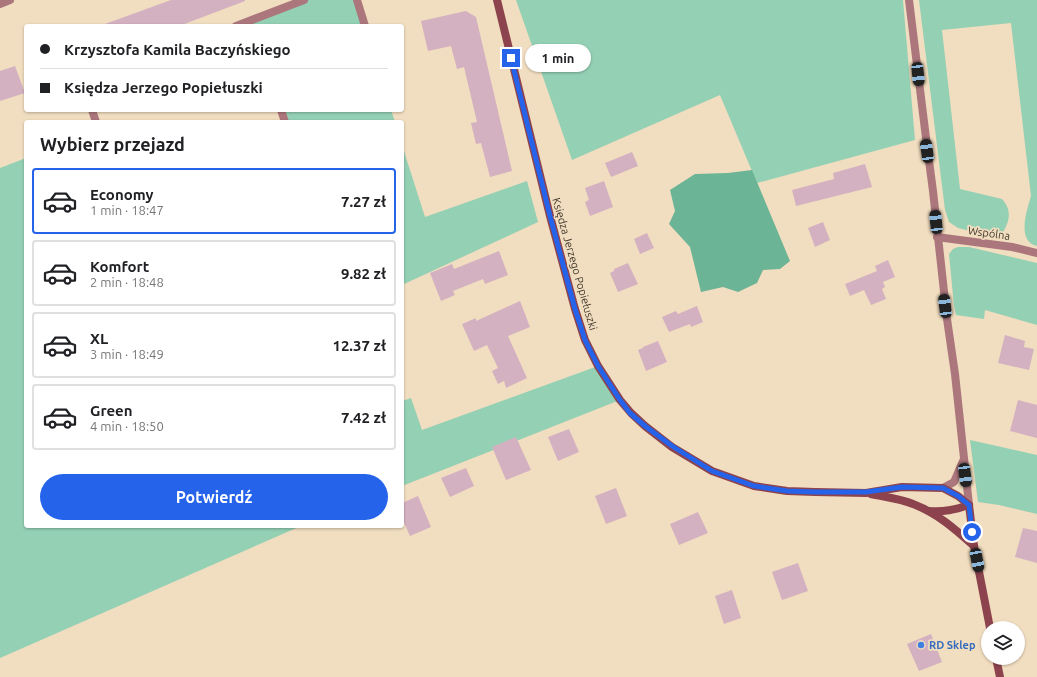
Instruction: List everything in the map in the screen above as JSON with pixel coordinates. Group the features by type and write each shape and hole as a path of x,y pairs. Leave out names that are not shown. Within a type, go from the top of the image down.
{"street":[{"path":"0,4 10,0"},
{"path":"241,24 305,0"},
{"path":"253,24 252,22 305,0"},
{"path":"357,0 364,24"},
{"name":"Księdza Jerzego Popiełuszki","path":"497,0 550,216 575,309 585,340 598,366 630,413 672,446 712,471 754,486 787,491 815,492 866,492 902,487 943,488"},
{"path":"909,0 933,191 946,313 955,374 963,460 974,546 989,621"},
{"name":"Wspólna","path":"937,237 1012,247 1037,253"},
{"path":"943,488 954,482 963,460"},
{"path":"943,488 958,496 969,505"},
{"name":"Księdza Jerzego Popiełuszki","path":"866,492 912,503 950,525 974,546"},
{"path":"928,511 942,512 955,510 969,505"},
{"path":"997,665 1000,677"}],"green space":[{"path":"306,0 356,0 364,24 253,24 252,22"},
{"path":"516,0 903,0 915,140 757,183 720,95 572,160"},
{"path":"919,0 1037,0 1037,246 1031,243 1025,232 1026,217 1031,196 1011,23 942,30 960,189 1002,199 1009,212 1008,221 1002,234 991,236 958,228 949,222 945,210"},
{"path":"284,112 392,112 394,120 286,120"},
{"path":"404,151 425,217 527,181 538,222 404,284"},
{"path":"24,159 24,528 296,528 0,658 0,168"},
{"path":"752,170 790,261 780,269 763,270 757,283 738,292 723,287 701,292 690,247 669,224 675,211 670,190 695,174 728,173"},
{"path":"958,247 969,247 1037,263 1037,325 985,310 984,319 956,315 949,254 953,249"},
{"path":"598,366 620,400 404,485 404,400 411,398 422,430"},
{"path":"970,440 1037,455 1037,514 999,505 978,502"}],"building":[{"path":"171,0 245,0 184,24 105,24"},
{"path":"466,11 476,17 512,171 490,177 481,143 476,144 471,123 477,122 464,67 457,69 451,46 428,51 421,21"},
{"path":"15,66 24,93 0,101 0,71"},
{"path":"632,152 638,166 611,177 605,163"},
{"path":"865,164 872,187 796,206 792,190 834,179 833,173"},
{"path":"604,181 613,207 590,216 585,202 589,200 585,188"},
{"path":"823,222 830,240 815,247 808,228"},
{"path":"647,233 654,248 640,254 634,239"},
{"path":"499,251 508,275 485,284 483,279 453,291 455,295 441,301 430,273 452,264 454,269"},
{"path":"888,260 895,277 883,282 885,287 882,289 886,299 871,305 864,290 850,296 845,284 877,271 875,266"},
{"path":"628,263 638,284 618,292 610,273 614,271 614,269"},
{"path":"520,301 530,327 508,336 527,378 506,388 504,381 498,384 492,371 498,368 487,345 474,351 462,324 476,318 476,321"},
{"path":"697,306 703,322 691,327 690,324 669,332 662,317 676,311 678,314"},
{"path":"1005,335 1025,341 1024,347 1034,349 1029,370 998,363"},
{"path":"658,341 667,362 646,371 638,350"},
{"path":"1018,400 1037,405 1037,438 1010,431"},
{"path":"569,429 579,452 558,461 548,437"},
{"path":"516,437 531,470 506,480 492,447"},
{"path":"466,468 474,486 450,497 441,478"},
{"path":"616,488 627,516 606,524 595,496"},
{"path":"418,496 431,527 410,536 404,522 404,502"},
{"path":"698,512 708,533 679,545 670,524"},
{"path":"1023,528 1037,531 1037,563 1015,557"},
{"path":"798,563 808,591 782,600 772,572"},
{"path":"732,590 741,618 724,624 715,596"},
{"path":"931,634 942,662 919,671 907,644"}],"place":[{"name":"RD Sklep","path":"921,645"}],"route":[{"path":"511,58 550,216 575,309 585,340 598,366 630,413 672,446 712,471 754,486 787,491 815,492 866,492 902,487 943,488 958,496 969,505 972,532"}]}
